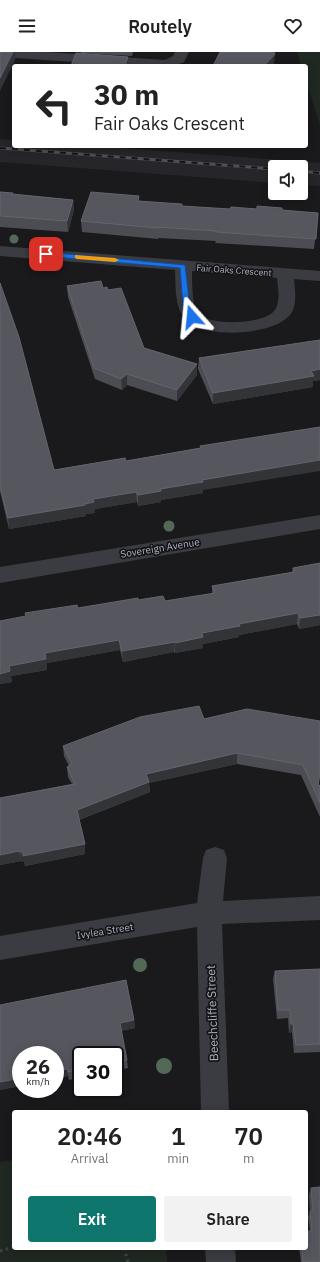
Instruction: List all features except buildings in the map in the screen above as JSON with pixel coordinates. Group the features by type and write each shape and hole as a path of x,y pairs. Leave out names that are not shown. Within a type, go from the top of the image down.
{"street":[{"path":"0,53 167,64 179,59 182,52"},
{"name":"Fair Oaks Crescent","path":"0,251 320,276"},
{"name":"Fair Oaks Crescent","path":"183,266 186,307 192,317 206,326 239,327 272,322 283,313 287,297 285,273"},
{"name":"Sovereign Avenue","path":"0,575 320,522"},
{"path":"209,914 215,858"},
{"name":"Ivylea Street","path":"0,948 209,914 320,908"},
{"name":"Beechcliffe Street","path":"209,914 214,1110"},
{"path":"220,1250 221,1262"}],"path":[{"path":"0,1251 12,1248"},
{"path":"125,1250 128,1262"}],"shaded area":[{"path":"297,52 320,52 320,125 308,87 308,64 300,64"},
{"path":"0,139 12,140 12,148 122,148 280,160 268,160 268,182 0,162"},
{"path":"308,162 320,163 320,186 308,185"},
{"path":"12,1160 12,1250 166,1250 167,1262 0,1262 0,1162"}],"railway":[{"path":"0,148 268,168"},
{"path":"308,172 320,173"}],"slow traffic":[{"path":"77,257 115,260"}],"route":[{"path":"46,254 183,266 186,307 192,317"}]}
